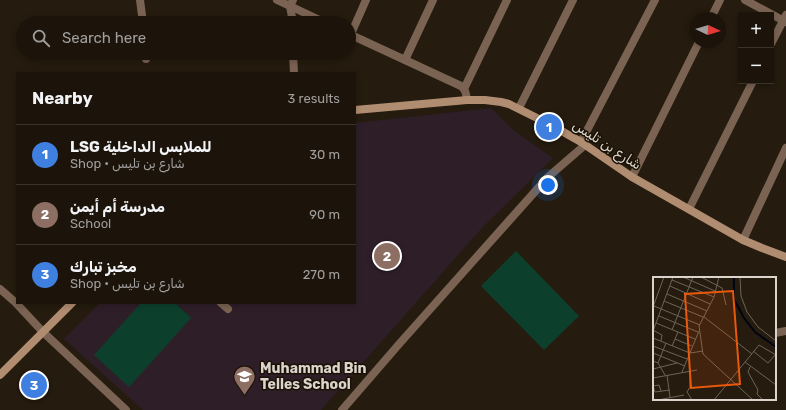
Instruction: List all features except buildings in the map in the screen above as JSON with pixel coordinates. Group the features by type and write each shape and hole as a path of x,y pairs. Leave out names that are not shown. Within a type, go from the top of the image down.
{"street":[{"path":"140,0 142,16"},
{"path":"277,0 291,3 314,16"},
{"path":"356,21 366,0"},
{"path":"405,60 433,0"},
{"path":"464,89 507,0"},
{"path":"519,108 573,0"},
{"path":"342,410 548,177 583,143 655,0"},
{"path":"714,12 720,0"},
{"path":"745,0 785,19 774,39"},
{"path":"291,3 292,16"},
{"path":"356,37 464,89 467,100"},
{"path":"632,177 696,48"},
{"path":"294,60 294,72"},
{"path":"689,210 752,84"},
{"name":"شارع بن تليس","path":"356,110 467,100 493,100 509,104 552,125 583,143 632,177 743,240 786,257"},
{"path":"743,240 786,148"},
{"path":"0,288 16,303"},
{"path":"17,304 42,332 126,410"},
{"path":"0,374 71,304"},
{"path":"222,304 228,309"},
{"path":"776,333 786,331"}],"shaded area":[{"path":"491,108 513,130 553,158 482,228 321,410 143,410 64,339 99,304 356,304 356,123"}],"green space":[{"path":"516,251 579,316 544,350 481,286"},
{"path":"140,304 176,304 191,318 129,387 94,355"}],"place":[{"name":"LSG للملابس الداخلية","path":"549,127"},
{"name":"مدرسة أم أيمن","path":"387,256"},
{"name":"مخبز تبارك","path":"34,385"},
{"name":"Muhammad Bin Telles School","path":"244,396"}]}
